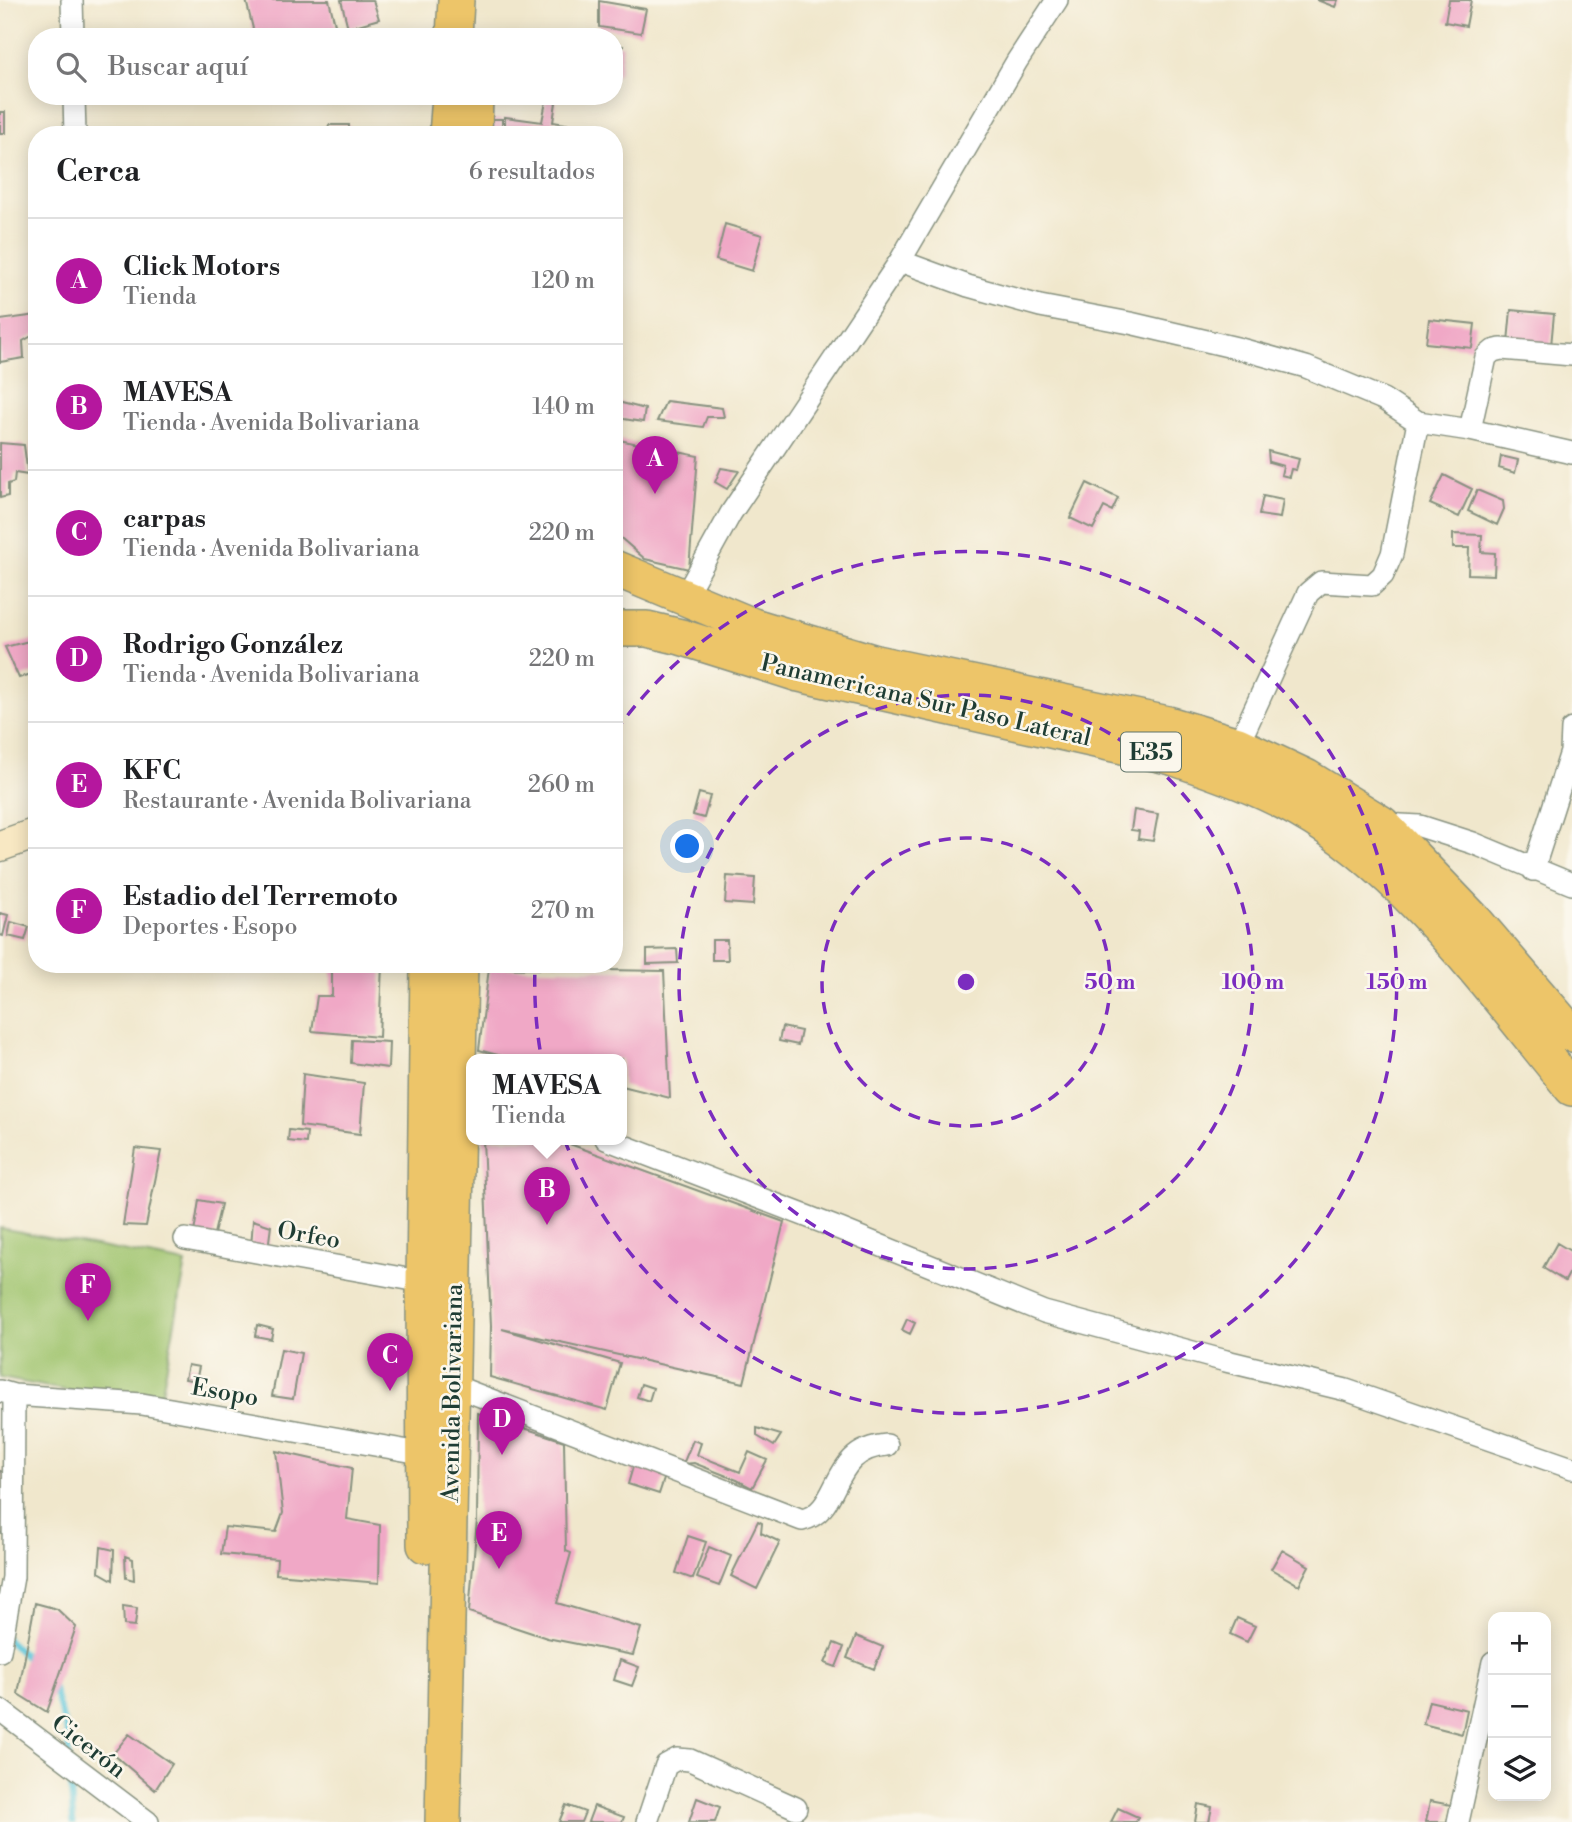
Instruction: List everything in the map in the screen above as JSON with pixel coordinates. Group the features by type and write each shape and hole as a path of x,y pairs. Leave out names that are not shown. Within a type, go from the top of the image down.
{"highway":[{"path":"457,21 477,0"},
{"path":"448,126 449,105"},
{"path":"474,126 475,105"},
{"name":"E35","path":"623,572 753,626 876,663 1168,724 1238,745 1306,777 1382,824 1475,921 1572,1034"},
{"name":"Panamericana Sur Paso Lateral","path":"623,629 647,629 670,634 799,674 1172,757 1222,774 1299,810 1354,847 1405,891 1572,1088"},
{"name":"Avenida Bolivariana","path":"428,973 424,1282 425,1765 441,1820"},
{"name":"Avenida Bolivariana","path":"441,1820 452,1385 465,1092 460,973"}],"main road":[{"path":"0,846 28,836"}],"street":[{"path":"72,0 73,28"},
{"path":"684,598 731,513 900,261 1017,61 1057,0"},
{"path":"74,105 75,126"},
{"path":"900,261 968,286 1040,306 1130,323 1306,367 1383,399 1419,422 1470,430 1572,453"},
{"path":"1470,430 1486,357 1493,351 1501,349 1572,355"},
{"path":"1238,745 1308,593 1321,582 1371,586 1383,575 1392,554 1419,422"},
{"path":"1534,870 1571,752 1572,729"},
{"path":"1382,824 1420,826 1473,843 1572,884"},
{"path":"622,1145 840,1229 1044,1312 1226,1362 1346,1390 1572,1468"},
{"name":"Orfeo","path":"185,1239 424,1282"},
{"path":"452,1385 802,1520 812,1518 822,1509 849,1460 873,1446 887,1445"},
{"path":"0,1651 13,1577 7,1393"},
{"name":"Esopo","path":"7,1393 142,1404 426,1454"},
{"path":"1458,1822 1490,1675"},
{"name":"Cicerón","path":"0,1710 148,1822"},
{"path":"647,1822 666,1765 677,1759 690,1760 796,1808"}],"green space":[{"path":"0,1228 186,1263 159,1408 0,1378"}],"building":[{"path":"246,0 329,0 336,28 253,28"},
{"path":"341,0 373,0 379,19 348,28"},
{"path":"1317,0 1338,0 1335,7"},
{"path":"1449,0 1471,0 1466,26 1445,22"},
{"path":"599,1 646,9 641,33 623,30 623,28 599,27"},
{"path":"545,105 556,105 553,122 578,126 505,126 505,117 542,122"},
{"path":"0,112 5,112 5,133 0,133"},
{"path":"488,119 502,119 502,126 488,126"},
{"path":"725,224 762,235 752,271 716,260"},
{"path":"1511,310 1554,314 1551,346 1508,342"},
{"path":"28,316 28,338 23,341 24,358 0,362 0,320"},
{"path":"1429,319 1475,324 1472,348 1426,343"},
{"path":"666,401 722,408 724,417 707,417 703,427 657,421"},
{"path":"623,403 645,409 643,422 623,419"},
{"path":"623,441 698,456 689,569 645,559 623,540"},
{"path":"0,443 24,445 28,475 15,473 14,482 8,484 8,496 0,498"},
{"path":"1268,451 1299,459 1296,470 1291,469 1289,477 1281,475 1283,466 1269,462"},
{"path":"1501,456 1518,460 1515,473 1499,468"},
{"path":"721,468 739,471 727,489 715,482"},
{"path":"1444,475 1472,489 1459,517 1430,504"},
{"path":"1087,483 1118,498 1112,511 1104,507 1093,529 1070,518"},
{"path":"1477,490 1503,501 1504,509 1497,525 1468,511"},
{"path":"1263,496 1283,500 1280,518 1259,515"},
{"path":"1453,534 1482,535 1481,552 1495,553 1494,575 1468,574 1469,548 1453,548"},
{"path":"28,641 28,675 19,678 5,647"},
{"path":"699,793 710,796 704,818 693,815"},
{"path":"1134,810 1158,814 1153,841 1138,839 1139,831 1131,830"},
{"path":"727,876 755,878 753,905 725,903"},
{"path":"0,913 8,915 3,936 0,935"},
{"path":"11,922 28,927 25,940 8,936"},
{"path":"712,940 727,940 728,960 712,960"},
{"path":"677,949 678,963 647,964 647,950"},
{"path":"664,971 670,1098 627,1087 627,1054 494,1054 479,1050 488,973"},
{"path":"332,973 382,973 379,1037 312,1031 317,996 332,996"},
{"path":"782,1027 801,1031 798,1045 779,1041"},
{"path":"352,1040 389,1042 388,1068 351,1063"},
{"path":"303,1074 364,1083 360,1134 300,1126"},
{"path":"289,1130 307,1132 306,1143 288,1141"},
{"path":"483,1145 572,1145 784,1222 744,1383 502,1329 620,1363 607,1410 490,1377 491,1326"},
{"path":"135,1148 161,1151 146,1226 123,1225"},
{"path":"199,1200 221,1204 213,1238 194,1233"},
{"path":"253,1220 271,1226 268,1249 251,1247"},
{"path":"1557,1243 1572,1252 1572,1268 1565,1281 1543,1268"},
{"path":"907,1319 915,1323 910,1334 902,1330"},
{"path":"257,1325 273,1329 271,1339 255,1336"},
{"path":"281,1349 301,1353 293,1399 272,1396"},
{"path":"188,1365 199,1367 196,1381 185,1379"},
{"path":"641,1384 653,1388 649,1401 637,1397"},
{"path":"478,1413 564,1441 566,1551 571,1553 557,1603 641,1628 633,1655 547,1638 469,1612 477,1520"},
{"path":"757,1428 781,1435 774,1446 757,1436"},
{"path":"693,1440 701,1443 697,1455 740,1472 749,1452 767,1460 752,1488 694,1463 683,1464"},
{"path":"276,1451 352,1468 347,1519 380,1525 379,1583 276,1574 277,1559 221,1554 225,1527 276,1532 283,1513"},
{"path":"635,1460 667,1470 659,1494 628,1484"},
{"path":"0,1471 3,1472 3,1534 0,1532"},
{"path":"758,1521 762,1523 761,1533 780,1542 757,1589 731,1576"},
{"path":"688,1536 706,1542 693,1579 676,1573"},
{"path":"101,1547 114,1550 113,1580 99,1572"},
{"path":"709,1547 731,1556 719,1586 697,1578"},
{"path":"1282,1550 1309,1566 1299,1585 1271,1569"},
{"path":"125,1556 133,1559 134,1580 126,1578"},
{"path":"35,1603 57,1609 76,1627 47,1712 18,1694"},
{"path":"123,1606 137,1608 135,1626 124,1625"},
{"path":"1237,1618 1255,1626 1247,1642 1230,1634"},
{"path":"856,1636 883,1647 874,1669 847,1658"},
{"path":"834,1643 844,1647 836,1667 825,1663"},
{"path":"620,1660 639,1667 632,1686 614,1680"},
{"path":"1429,1701 1467,1710 1462,1734 1423,1724"},
{"path":"129,1734 172,1764 155,1790 113,1754"},
{"path":"697,1798 720,1807 715,1822 689,1822"},
{"path":"1430,1801 1451,1805 1447,1822 1426,1822"},
{"path":"1198,1804 1212,1807 1209,1822 1195,1822"},
{"path":"566,1805 585,1812 581,1822 559,1822"},
{"path":"594,1806 624,1817 622,1822 588,1822"},
{"path":"1118,1808 1138,1817 1136,1822 1111,1822"}],"waterway":[{"path":"7,1639 30,1661"},
{"path":"52,1683 68,1736 69,1757"},
{"path":"70,1768 73,1822"}],"place":[{"name":"Click Motors","path":"655,494"},
{"name":"MAVESA","path":"547,1225"},
{"name":"Estadio del Terremoto","path":"88,1321"},
{"name":"carpas","path":"390,1391"},
{"name":"Rodrigo González","path":"502,1455"},
{"name":"KFC","path":"499,1569"}]}
